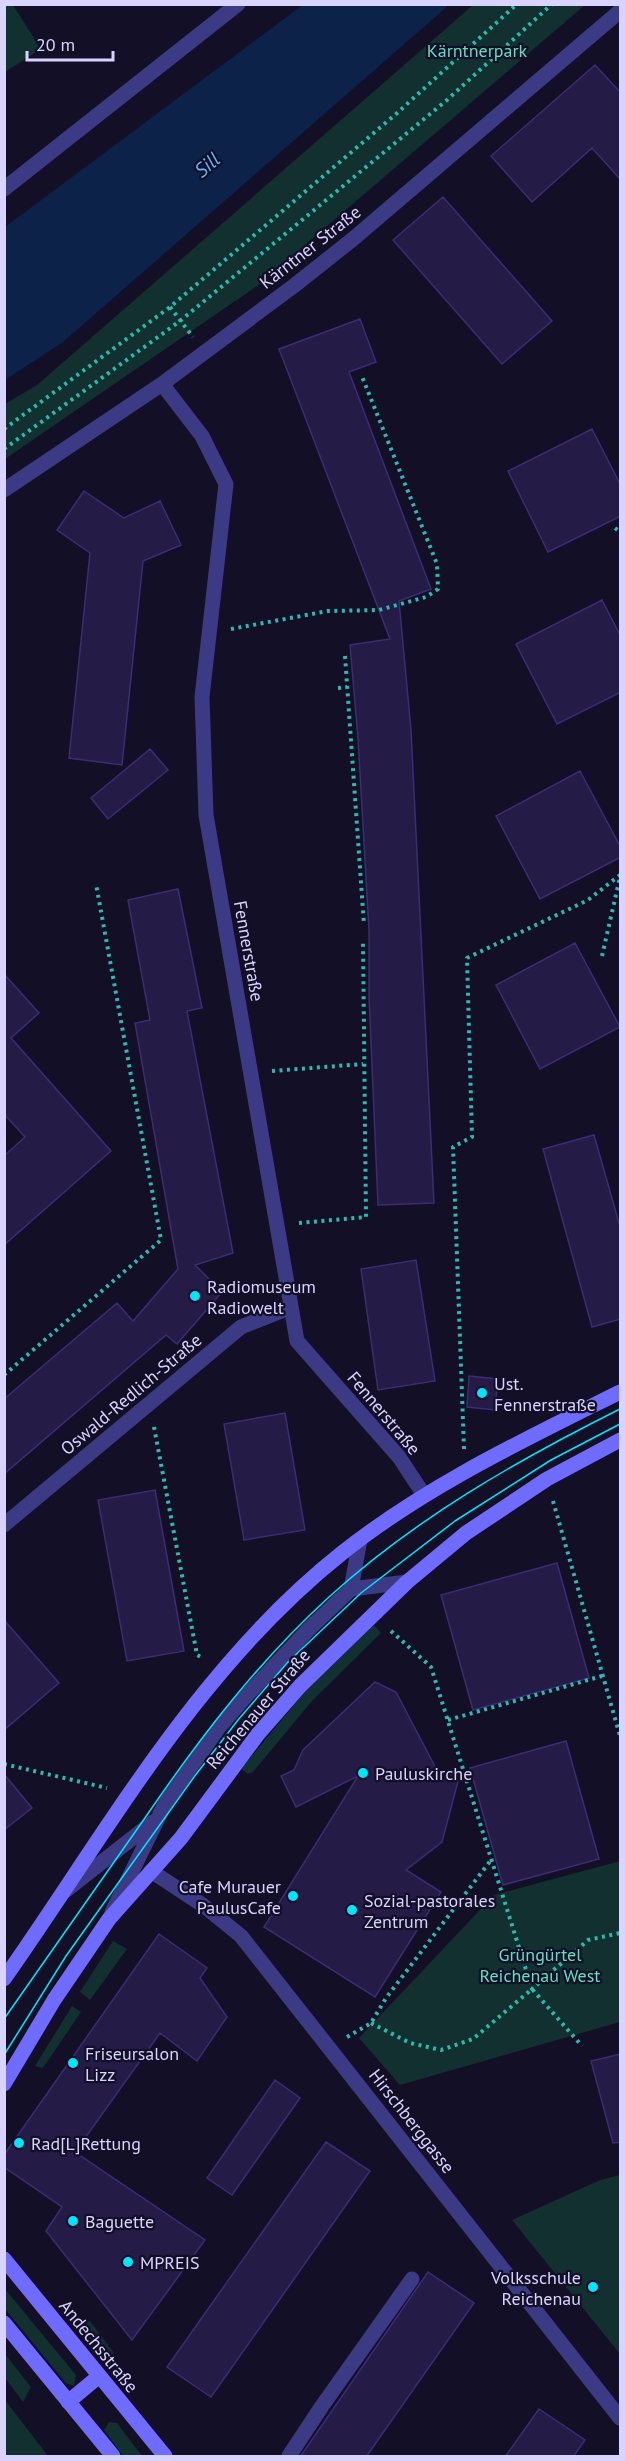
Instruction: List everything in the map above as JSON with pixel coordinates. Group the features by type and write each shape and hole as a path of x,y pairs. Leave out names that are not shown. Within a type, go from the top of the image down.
{"street":[{"path":"4,189 237,4"},
{"name":"Kärntner Straße","path":"4,490 162,384 353,240 621,11"},
{"name":"Fennerstraße","path":"162,384 202,436 226,484 202,697 206,815 297,1341 399,1458 424,1495"},
{"name":"Oswald-Redlich-Straße","path":"4,1525 241,1327 291,1307"},
{"path":"4,1979 165,1746 221,1672 276,1613 329,1563 424,1495 471,1468 621,1392"},
{"name":"Reichenauer Straße","path":"4,2084 66,1982 109,1919 181,1838 236,1762 276,1713 331,1654 406,1582 490,1515 547,1479 621,1440"},
{"path":"109,1919 155,1820 196,1759 239,1703 302,1636 351,1589 360,1540"},
{"path":"351,1589 406,1582"},
{"path":"65,1891 155,1820"},
{"name":"Hirschberggasse","path":"151,1871 222,1920 241,1936 621,2418"},
{"name":"Andechsstraße","path":"4,2259 98,2378 165,2457"},
{"path":"289,2457 322,2406 412,2279"},
{"path":"4,2323 113,2457"},
{"path":"68,2402 98,2378"}],"path":[{"path":"4,429 170,307 396,114 517,4"},
{"path":"4,449 180,321 447,100 552,4"},
{"path":"170,307 197,342"},
{"path":"209,632 328,611 379,610 426,597 438,589 437,564 361,375"},
{"path":"615,528 621,532"},
{"path":"345,656 364,925"},
{"path":"338,688 347,687"},
{"path":"350,836 358,835"},
{"path":"602,956 621,876"},
{"path":"471,1468 464,1457 453,1147 472,1137 467,958 588,900 621,876"},
{"path":"4,1375 161,1240 96,884"},
{"path":"277,1225 366,1218 363,941"},
{"path":"251,1073 363,1064"},
{"path":"154,1400 153,1417 197,1655 201,1657"},
{"path":"547,1479 621,1736"},
{"path":"391,1631 431,1667 532,1989 582,2046"},
{"path":"448,1720 602,1676"},
{"path":"4,1764 107,1788"},
{"path":"492,1860 386,1998 370,2023 411,2043 441,2050 472,2039 588,1940 621,1934"}],"green space":[{"path":"5,4 13,5 41,49 5,72"},
{"name":"Kärntnerpark","path":"473,5 585,5 257,286 5,459 5,404 37,385"},
{"path":"374,1625 381,1633 312,1701 253,1772 248,1774 241,1769 304,1693"},
{"name":"Grüngürtel Reichenau West","path":"620,1861 620,2022 400,2085 359,2038 494,1895"},
{"path":"113,1941 127,1949 90,2000 80,1992"},
{"path":"72,2006 81,2012 45,2065 42,2068 35,2066"},
{"name":"Volksschule Reichenau","path":"620,2175 620,2354 512,2220 600,2180"},
{"path":"5,2289 76,2375 74,2386 66,2383 5,2309"},
{"path":"75,2319 90,2321 114,2353 107,2359 104,2358"},
{"path":"5,2354 31,2387 23,2402 5,2378"},
{"path":"5,2400 48,2456 5,2456"},
{"path":"109,2422 117,2423 142,2456 123,2456 104,2430"}],"water":[{"name":"Sill","path":"304,4 449,5 63,342 5,380 5,227"}],"building":[{"path":"595,65 621,93 621,180 592,148 532,202 491,156"},
{"path":"443,197 552,321 502,364 393,240"},
{"path":"360,319 376,362 349,372 431,589 399,601 411,730 434,1203 378,1205 369,996 369,930 350,645 390,639 279,349"},
{"path":"592,429 621,486 621,516 548,552 508,471"},
{"path":"84,491 124,518 160,501 181,545 143,561 122,765 69,758 90,553 57,530"},
{"path":"602,600 621,637 621,692 557,724 516,644"},
{"path":"150,749 168,770 108,819 91,798"},
{"path":"580,771 621,848 621,857 540,899 496,816"},
{"path":"178,889 202,1008 187,1011 233,1253 195,1265 222,1292 177,1344 166,1335 4,1474 4,1399 117,1303 133,1321 178,1269 135,1023 150,1020 128,900"},
{"path":"575,943 620,1027 540,1069 496,985"},
{"path":"4,974 39,1013 11,1038 111,1151 4,1245 4,1156 25,1137 4,1114"},
{"path":"594,1135 621,1230 621,1319 592,1327 543,1149"},
{"path":"416,1260 435,1381 378,1390 361,1269"},
{"name":"Ust. Fennerstraße","path":"469,1376 498,1379 495,1410 467,1407"},
{"path":"285,1413 305,1530 244,1540 224,1424"},
{"path":"155,1490 184,1651 127,1661 98,1500"},
{"path":"557,1563 589,1678 473,1710 441,1595"},
{"path":"4,1620 59,1683 4,1730"},
{"path":"375,1682 396,1692 440,1776 461,1770 442,1842 406,1870 441,1892 375,1997 264,1927 358,1776 296,1807 281,1776 294,1770 303,1750"},
{"path":"566,1741 599,1859 503,1885 470,1768"},
{"path":"4,1774 32,1808 4,1830"},
{"path":"159,1934 207,1968 200,1978 227,2017 197,2061 160,2033 75,2152 205,2240 132,2340 46,2231 62,2207 4,2167 4,2155"},
{"path":"621,2054 621,2142 613,2143 591,2061"},
{"path":"275,2080 300,2098 232,2195 207,2178"},
{"path":"326,2142 370,2171 211,2397 167,2367"},
{"path":"428,2272 474,2303 366,2457 300,2457"},
{"path":"539,2409 585,2440 573,2457 505,2457"}],"tram line":[{"path":"4,2019 188,1757 254,1674 303,1622 362,1568 432,1517 543,1449 620,1409"},
{"path":"4,2055 66,1956 194,1777 238,1720 288,1662 361,1593 455,1521 551,1460 620,1424"}],"place":[{"name":"Radiomuseum Radiowelt","path":"195,1296"},
{"name":"Ust. Fennerstraße","path":"482,1393"},
{"name":"Pauluskirche","path":"363,1773"},
{"name":"Cafe Murauer PaulusCafe","path":"293,1896"},
{"name":"Sozial-pastorales Zentrum","path":"352,1910"},
{"name":"Friseursalon Lizz","path":"73,2063"},
{"name":"Rad[L]Rettung","path":"19,2143"},
{"name":"Baguette","path":"73,2221"},
{"name":"MPREIS","path":"128,2262"},
{"name":"Volksschule Reichenau","path":"593,2287"}]}
